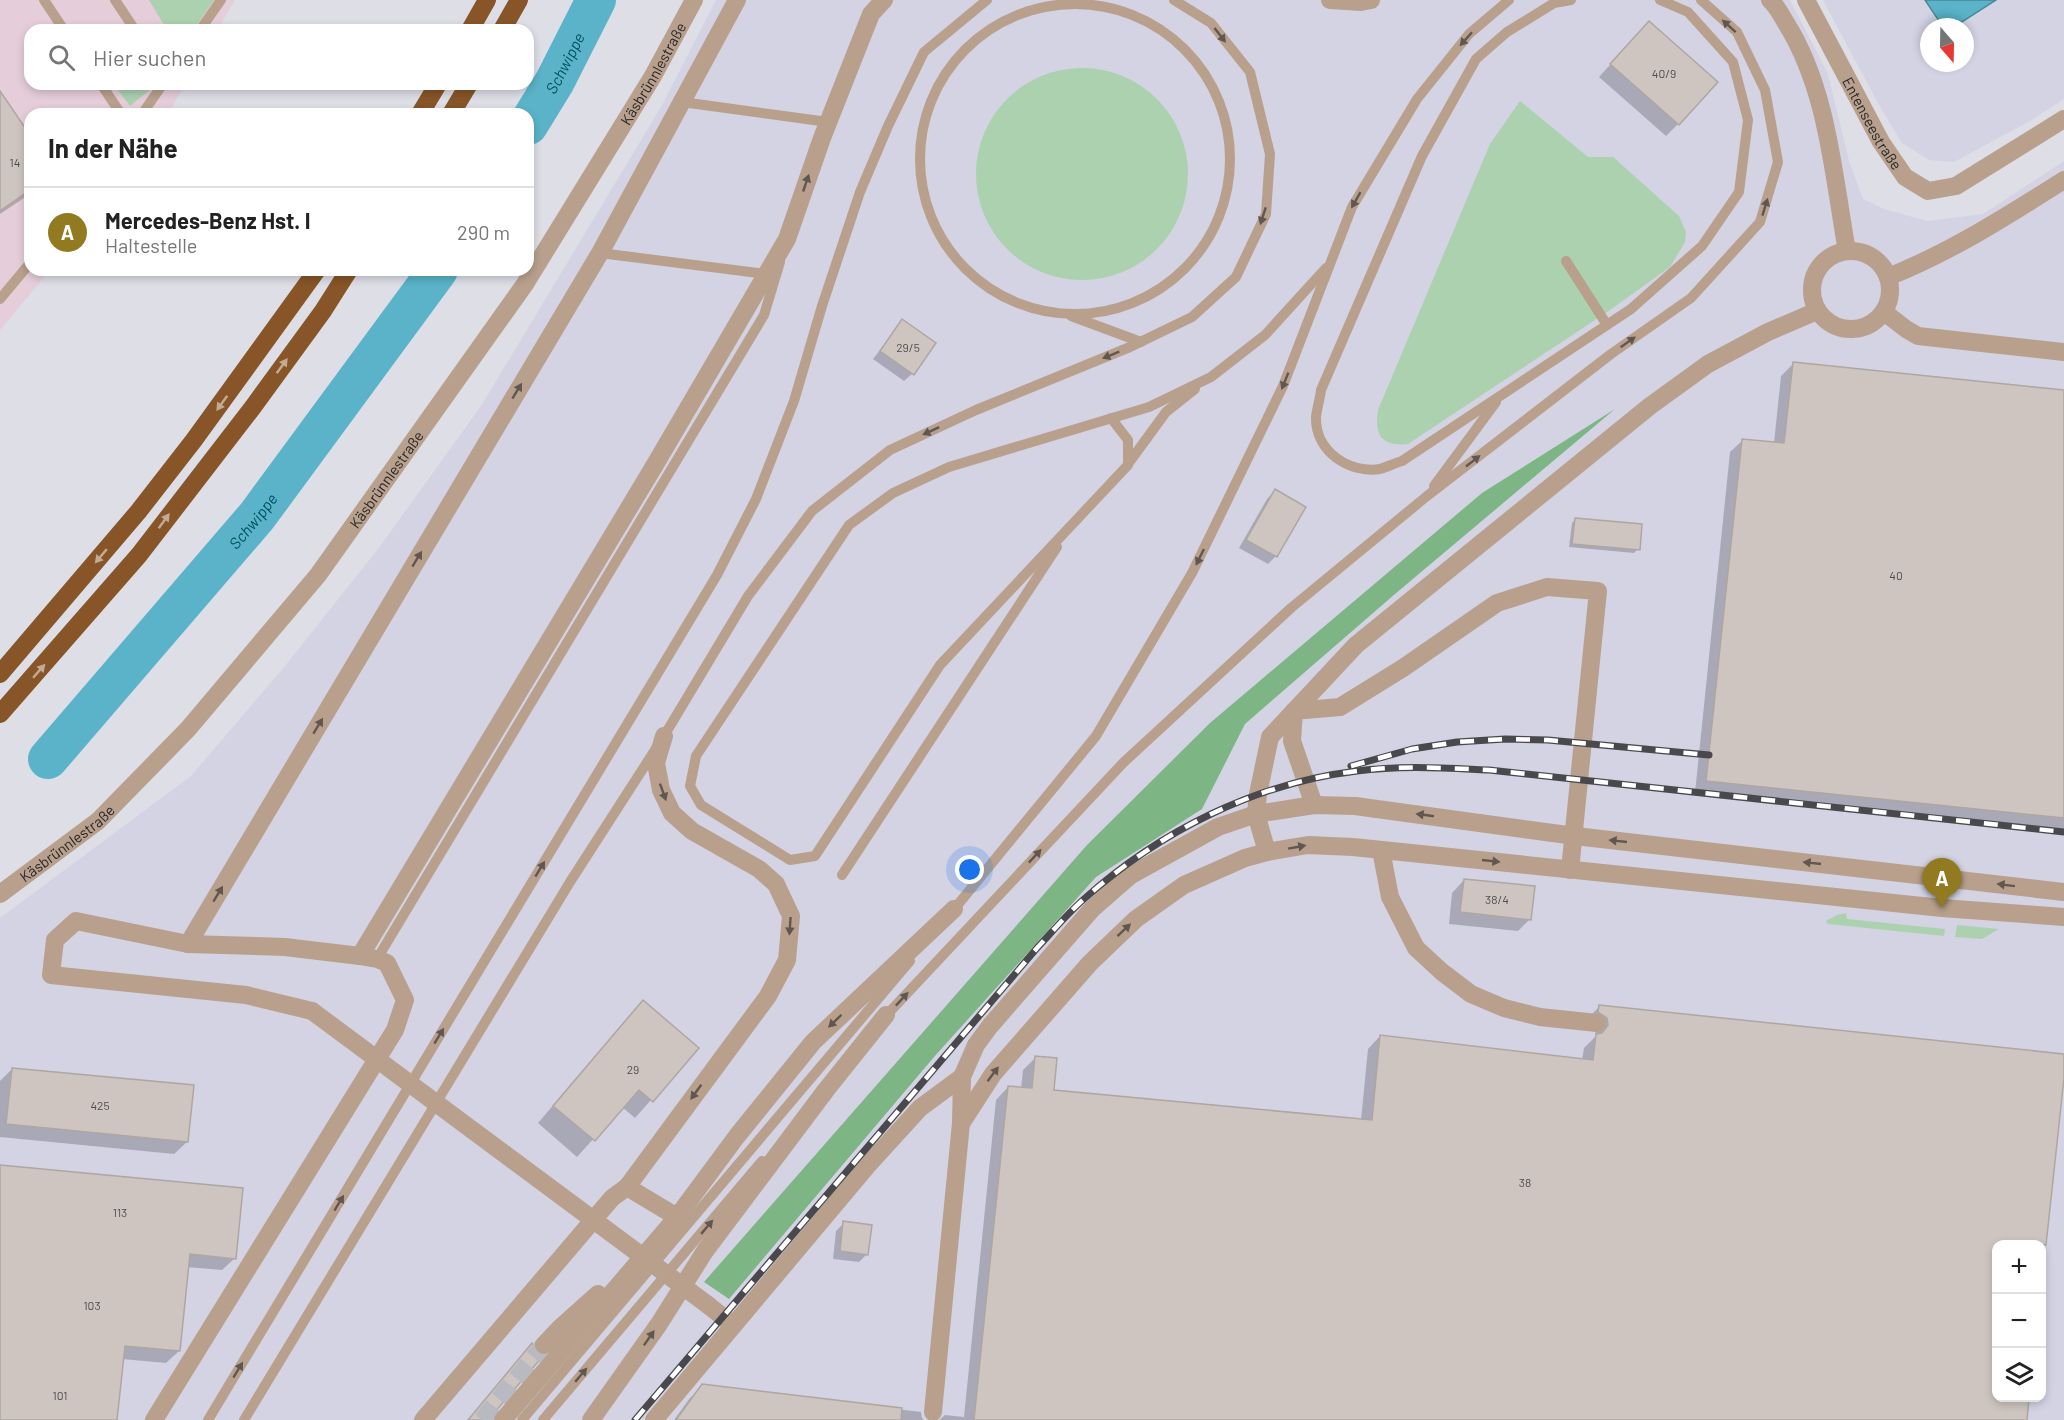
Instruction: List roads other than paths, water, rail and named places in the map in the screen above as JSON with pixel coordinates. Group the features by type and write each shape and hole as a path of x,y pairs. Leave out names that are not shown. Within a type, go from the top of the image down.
{"highway":[{"path":"473,24 487,0"},
{"path":"505,24 519,0"},
{"path":"424,108 434,90"},
{"path":"455,108 465,90"},
{"path":"0,674 138,512 187,449 313,276"},
{"path":"0,714 139,555 253,407 345,276"}],"street":[{"name":"Käsbrünnlestraße","path":"534,269 653,76 694,0"},
{"path":"188,944 600,253 737,0"},
{"path":"369,958 787,239 828,122 871,14 884,0"},
{"path":"1330,0 1361,2 1371,0"},
{"path":"1770,0 1799,44 1813,81 1827,136 1847,251"},
{"name":"Entenseestraße","path":"1806,0 1881,142 1905,177 1928,191 1956,186 2064,119"},
{"path":"1888,277 1961,244 2064,180"},
{"path":"1847,251 1860,252 1872,257 1882,266 1888,277 1889,300 1884,312 1875,321 1863,327 1851,329 1838,327 1826,321 1817,311 1812,299 1811,285 1815,273 1828,258 1847,251"},
{"name":"Käsbrünnlestraße","path":"0,894 98,821 188,729 318,575 530,276"},
{"path":"1268,852 1256,814 1270,737 1356,645 1650,406 1708,364 1768,332 1817,311"},
{"path":"1884,312 1918,336 2064,352"},
{"path":"1294,711 1340,707 1497,603 1547,588 1598,591 1570,870"},
{"path":"1294,711 1292,741 1314,805"},
{"path":"423,1420 612,1198 627,1187 768,996 787,960 791,916 776,884 759,869 692,831 672,813 661,790 656,764 664,736"},
{"path":"933,1412 961,1123 962,1077 976,1045 1092,909 1131,875 1218,827 1256,814 1314,805 1355,806 1575,836 2064,892"},
{"path":"961,1123 993,1074 1043,1015 1090,963 1136,919 1184,885 1245,858 1268,852 1308,845 1381,850 1942,908 2064,917"},
{"path":"1381,850 1389,897 1416,948 1442,972 1471,994 1504,1008 1531,1015 1597,1023"},
{"path":"503,1420 677,1217 737,1136 813,1042 954,909"},
{"path":"154,1420 395,1030 405,1000 387,963 369,958 285,947 188,944 76,921 56,940 51,975 246,995 312,1011 708,1305 733,1324"},
{"path":"591,1420 659,1324 705,1251 826,1090 886,1015"},
{"path":"654,1420 868,1165 920,1108 962,1077"},
{"path":"627,1187 677,1217"},
{"path":"544,1345 593,1296 620,1281"}],"lane":[{"path":"44,0 60,24"},
{"path":"115,0 131,24"},
{"path":"204,24 221,0"},
{"path":"208,1420 717,575 756,499 794,400 860,192 888,126 924,52 987,0"},
{"path":"244,1420 570,882 664,736 748,596 812,511 890,450 976,410 1141,342 1192,317 1236,277 1266,214 1270,154 1250,72 1211,23 1174,0"},
{"path":"522,1420 954,909 1096,736 1192,573 1283,386 1352,207 1417,99 1469,34 1509,0"},
{"path":"1571,0 1554,3 1507,32 1476,59 1422,156 1321,390 1316,419 1321,440 1332,456 1355,469 1380,469 1402,461 1631,309 1702,246 1739,192 1748,120 1733,62 1688,12 1660,0"},
{"path":"543,1420 886,1015 1123,763 1291,608 1427,496 1611,354 1691,298 1760,222 1779,162 1765,90 1737,32 1701,0"},
{"path":"1068,315 1120,308 1167,285 1204,247 1226,199 1231,147 1218,96 1189,52 1147,20 1097,5 1046,6 999,23 960,54 932,96 920,145 923,195 942,241 975,279 1019,304 1068,315 1141,342"},
{"path":"105,90 117,108"},
{"path":"146,108 159,90"},
{"path":"682,102 828,122"},
{"path":"369,958 765,315 787,239"},
{"path":"600,253 766,274"},
{"path":"1566,261 1607,325"},
{"path":"1211,377 1149,407 949,467 893,493 849,525 696,756 690,786 701,805 790,860 814,856 940,665 1128,465 1166,412 1211,377 1265,335 1331,263"},
{"path":"0,299 24,270"},
{"path":"1427,496 1502,395"},
{"path":"1111,418 1128,440 1128,465"},
{"path":"842,875 1038,573 1079,515"}],"water":[{"path":"1925,0 1996,0 1968,18 1937,18"}],"waterway":[{"name":"Schwippe","path":"534,115 555,81 596,0"},
{"name":"Schwippe","path":"48,759 257,516 434,276"}],"tunnel":[{"path":"482,1420 544,1345"}],"railway":[{"path":"1351,766 1412,749 1457,742 1505,739 1548,740 1709,755"},
{"path":"635,1420 1037,948 1072,911 1113,874 1145,852 1211,814 1246,799 1282,786 1357,771 1456,768 2064,832"}],"place":[{"name":"Mercedes-Benz Hst. I","path":"1942,908"}]}
